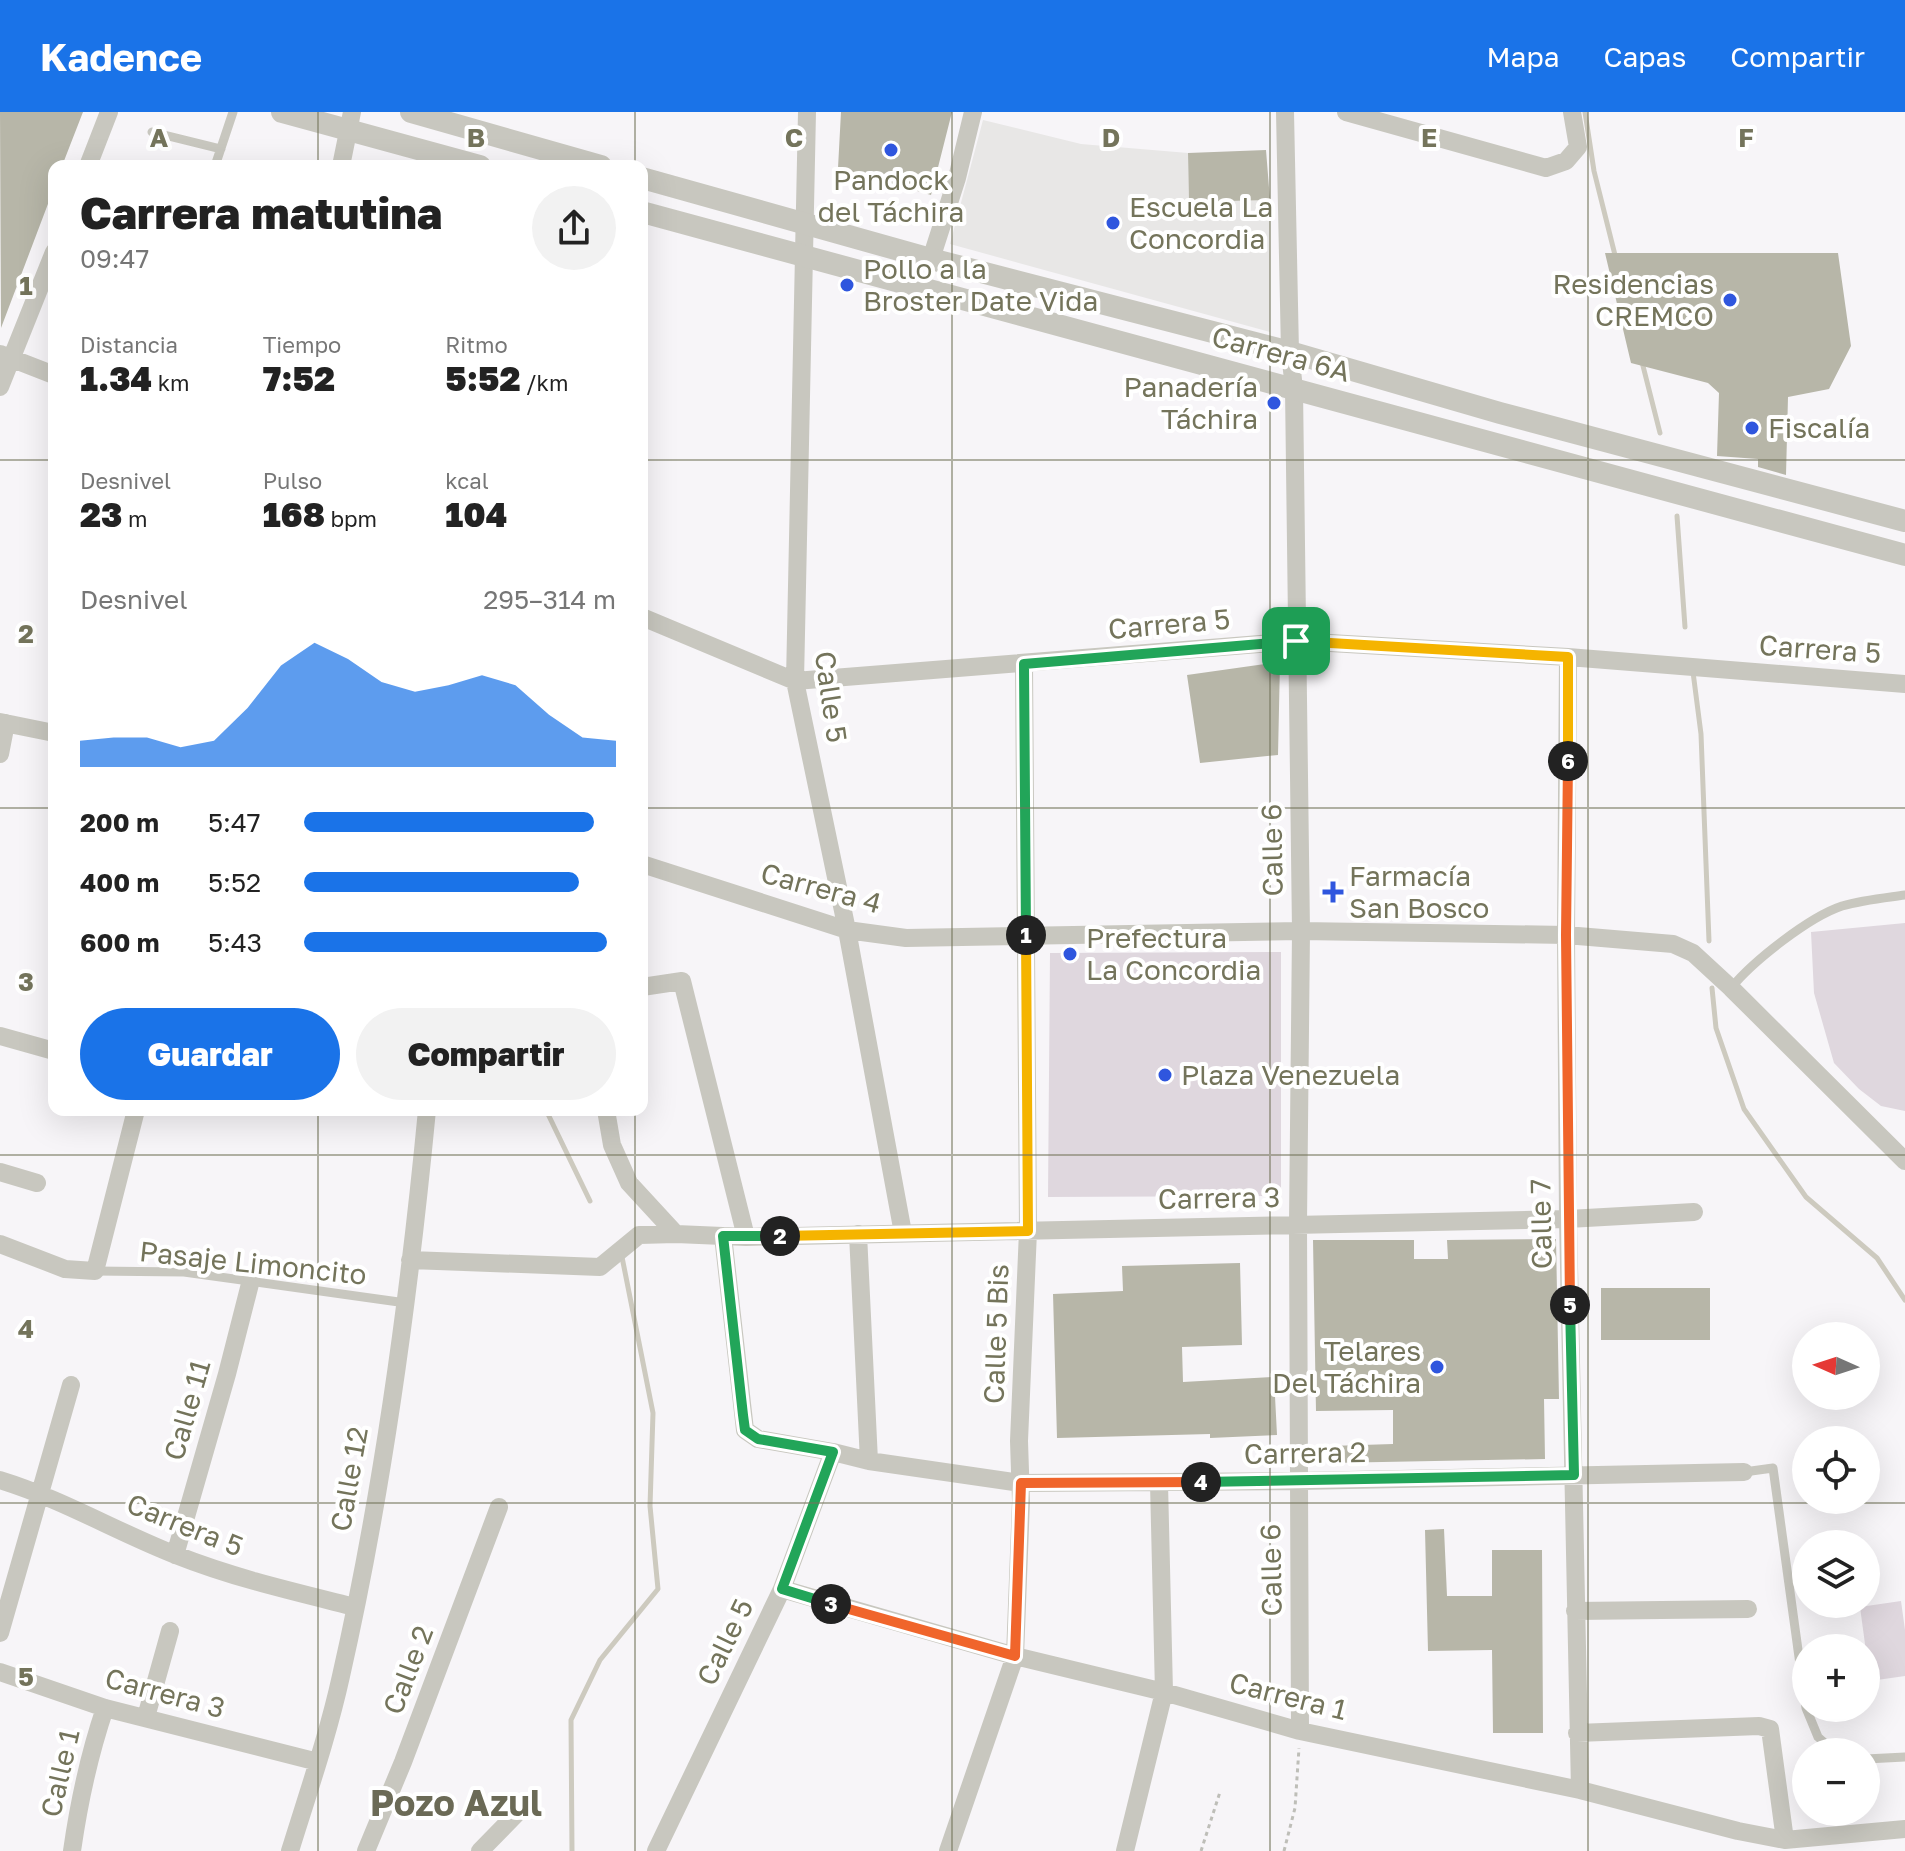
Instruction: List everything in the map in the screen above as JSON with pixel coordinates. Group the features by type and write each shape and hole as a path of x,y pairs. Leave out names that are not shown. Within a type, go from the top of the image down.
{"street":[{"path":"90,160 109,112"},
{"path":"282,112 351,121 463,160"},
{"path":"411,112 580,160"},
{"name":"Calle 5","path":"807,112 795,681 847,930 903,1233"},
{"path":"931,259 957,178 973,112"},
{"name":"Calle 6","path":"1285,112 1290,352 1294,389 1301,931 1298,1224 1300,1731"},
{"path":"1346,112 1546,168 1566,161 1578,147 1572,112"},
{"path":"342,160 351,121"},
{"name":"Carrera 6A","path":"648,180 1905,521"},
{"name":"Carrera 6A","path":"648,214 1905,555"},
{"path":"0,387 6,356 48,265"},
{"path":"6,356 48,373"},
{"name":"Carrera 5","path":"648,620 795,681 1296,641 1568,657 1905,684"},
{"name":"Calle 7","path":"1568,657 1568,1219 1580,1790"},
{"name":"Calle 5 Bis","path":"948,1851 1015,1656 1021,1483 1019,1441 1028,1231 1024,664"},
{"path":"0,754 3,722 48,732"},
{"name":"Carrera 4","path":"648,866 847,930 906,938 1301,931 1566,935 1673,944 1693,953 1731,988 1905,1161"},
{"path":"648,986 682,981 746,1237"},
{"path":"0,1036 48,1049"},
{"path":"0,1244 65,1269 95,1271 134,1116"},
{"name":"Calle 12","path":"290,1851 341,1677 355,1607 406,1303 426,1116"},
{"path":"607,1116 612,1145 629,1183 676,1234"},
{"path":"0,1172 37,1183"},
{"name":"Carrera 3","path":"410,1260 600,1267 639,1235 746,1237 1028,1231 1568,1219 1694,1212"},
{"path":"858,1234 869,1461"},
{"name":"Carrera 2","path":"723,1236 745,1430 758,1439 869,1461 1021,1483 1744,1472"},
{"name":"Calle 11","path":"175,1555 251,1280"},
{"path":"0,1633 71,1385"},
{"name":"Calle 5","path":"656,1851 782,1589 833,1452"},
{"name":"Carrera 5","path":"0,1480 40,1493 175,1555 242,1578 355,1607"},
{"path":"1125,1851 1164,1692 1159,1483"},
{"name":"Calle 2","path":"366,1851 403,1762 499,1507"},
{"name":"Carrera 1","path":"782,1589 1015,1656 1164,1692 1300,1731 1580,1790 1738,1831 1785,1840 1905,1829"},
{"path":"1575,1611 1748,1609"},
{"path":"146,1717 170,1631"},
{"name":"Carrera 3","path":"0,1672 105,1708 318,1762"},
{"name":"Calle 1","path":"72,1851 79,1801 105,1708"},
{"path":"1577,1733 1759,1726 1770,1729 1785,1840"},
{"path":"480,1851 524,1806"}],"lane":[{"path":"217,160 233,112"},
{"path":"152,132 221,149"},
{"path":"1731,988 1749,966 1824,914 1860,902 1905,895"},
{"name":"Pasaje Limoncito","path":"95,1271 184,1272 406,1303"},
{"path":"1744,1472 1773,1468 1796,1634"},
{"path":"1880,1758 1905,1757"}],"path":[{"path":"1284,1851 1295,1808 1300,1731"},
{"path":"1201,1851 1220,1792"}],"shaded area":[{"name":"Escuela La Concordia","path":"983,120 1081,144 1188,153 1189,202 1270,200 1270,332 950,244"},
{"path":"1905,923 1905,1111 1881,1106 1834,1063 1814,993 1811,932"},
{"name":"Plaza Venezuela","path":"1281,952 1281,1196 1048,1197 1050,953"},
{"path":"1901,1601 1905,1630 1905,1676 1880,1680 1880,1634 1864,1634 1861,1618 1880,1618 1880,1604"}],"building":[{"path":"0,112 83,112 64,160 48,160 48,204 1,328"},
{"name":"Pandock del Táchira","path":"841,112 952,112 931,195 838,168"},
{"path":"1266,150 1270,200 1189,202 1188,153"},
{"name":"Residencias CREMCO","path":"1605,253 1838,253 1851,346 1829,389 1788,397 1786,475 1758,467 1758,459 1717,456 1719,393 1708,383 1631,363"},
{"path":"1280,662 1278,755 1200,763 1187,675"},
{"name":"Telares Del Táchira","path":"1556,1239 1559,1399 1544,1399 1545,1459 1330,1463 1330,1446 1393,1444 1393,1410 1316,1411 1313,1240 1414,1240 1414,1259 1448,1259 1447,1240"},
{"path":"1240,1263 1242,1345 1182,1347 1183,1382 1274,1377 1277,1435 1057,1438 1053,1294 1123,1291 1122,1266"},
{"path":"1601,1288 1710,1288 1710,1340 1601,1340"},
{"path":"1444,1529 1447,1596 1492,1596 1492,1550 1542,1550 1543,1733 1493,1733 1492,1650 1428,1651 1425,1530"}],"waterway":[{"path":"1585,112 1594,171 1616,259"},
{"path":"1642,362 1660,433"},
{"path":"1677,516 1685,627"},
{"path":"1693,672 1701,734 1709,941"},
{"path":"1712,988 1716,1028 1744,1109 1806,1197 1877,1258 1905,1300"},
{"path":"549,1116 590,1201"},
{"path":"572,1851 571,1720 600,1660 658,1589 650,1506 653,1413 622,1257"}],"place":[{"name":"Pandock del Táchira","path":"891,150"},
{"name":"Escuela La Concordia","path":"1113,223"},
{"name":"Pollo a la Broster Date Vida","path":"847,285"},
{"name":"Residencias CREMCO","path":"1730,300"},
{"name":"Panadería Táchira","path":"1274,403"},
{"name":"Fiscalía","path":"1752,428"},
{"name":"Farmacía San Bosco","path":"1333,892"},
{"name":"Prefectura La Concordia","path":"1070,954"},
{"name":"Plaza Venezuela","path":"1165,1075"},
{"name":"Telares Del Táchira","path":"1437,1367"}],"district":[{"name":"Pozo Azul","path":"456,1803"}],"route":[{"path":"1296,641 1568,657 1568,1219 1574,1475 1021,1483 1015,1656 782,1589 833,1452 758,1439 745,1430 723,1236 1028,1231 1024,664 1296,641"}]}
